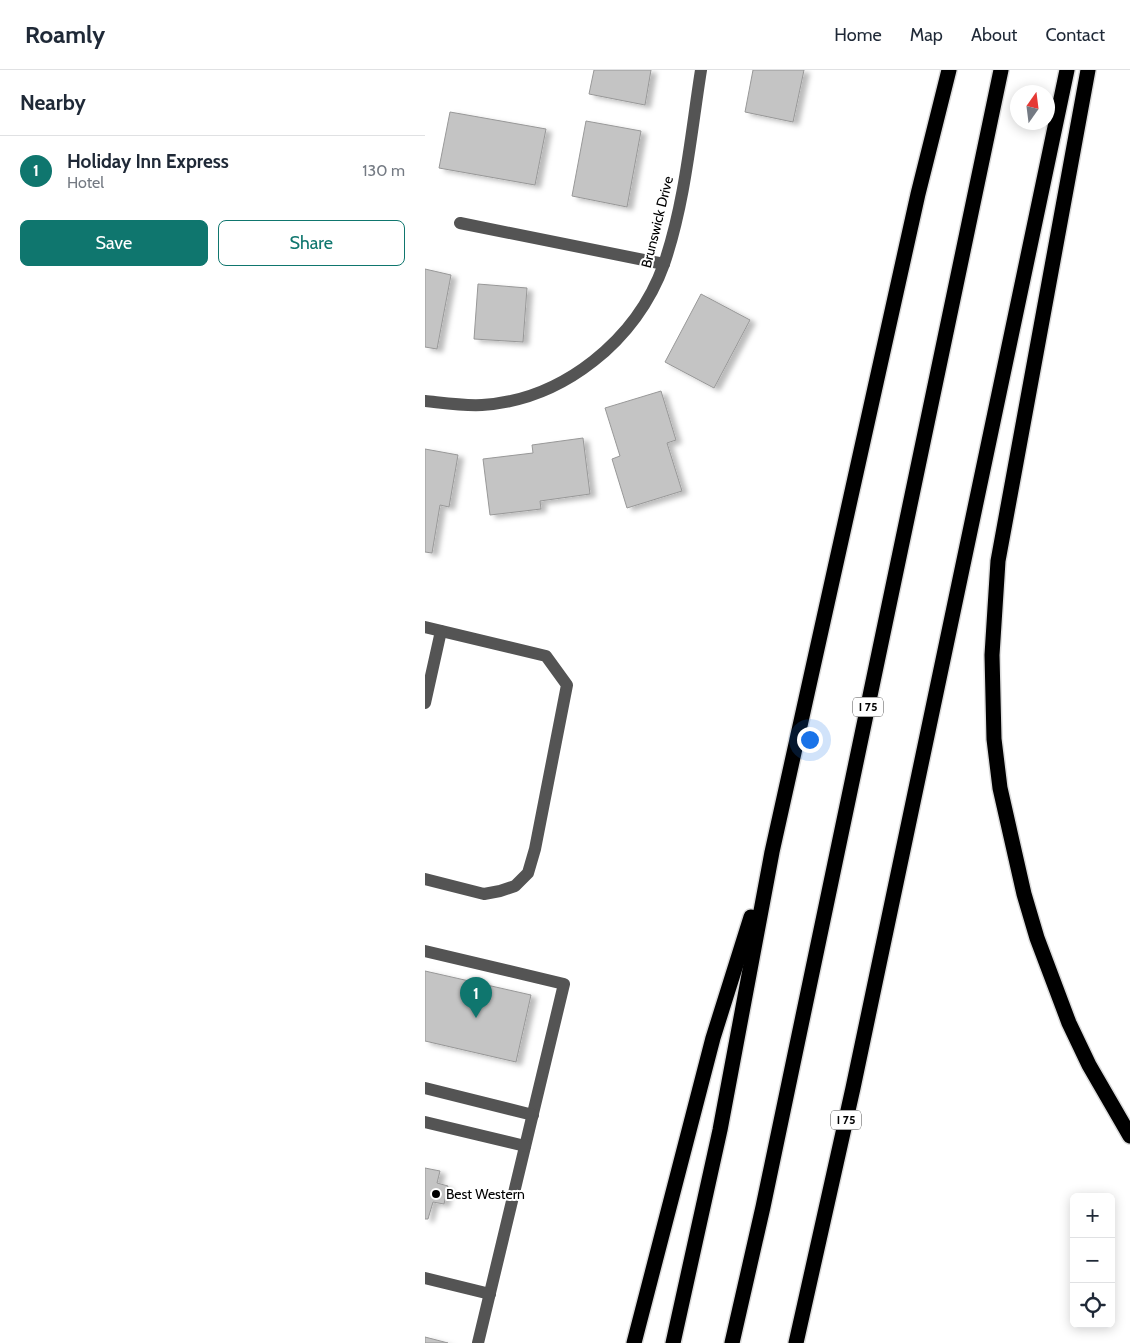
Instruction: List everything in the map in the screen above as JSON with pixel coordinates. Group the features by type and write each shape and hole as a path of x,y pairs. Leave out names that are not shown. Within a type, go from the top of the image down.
{"highway":[{"path":"673,1343 720,1130 772,852 913,214 949,70"},
{"name":"I 75","path":"732,1343 769,1177 1001,70"},
{"name":"I 75","path":"796,1343 853,1088 1067,70"},
{"path":"1088,70 999,561 992,655 995,739 1000,788 1024,894 1037,938 1069,1024 1089,1065 1130,1136"},
{"path":"634,1343 713,1038 772,852"}],"street":[{"name":"Brunswick Drive","path":"425,401 461,405 483,405 525,397 579,372 604,354 624,333 642,310 653,291 664,264 676,218 701,70"},
{"path":"460,223 664,264"},
{"path":"425,628 546,656 567,685 535,849 528,873 515,886 485,894 425,879"},
{"path":"425,703 441,631"},
{"path":"425,951 564,984 478,1343"},
{"path":"425,1088 533,1115"},
{"path":"425,1122 525,1146"},
{"path":"425,1278 490,1294"}],"building":[{"path":"594,70 651,70 645,105 589,94"},
{"path":"753,70 804,70 793,122 745,112"},
{"path":"450,112 546,129 535,185 439,168"},
{"path":"586,121 641,131 627,207 572,196"},
{"path":"425,269 451,275 437,349 425,347"},
{"path":"478,284 527,288 523,342 474,339"},
{"path":"701,294 750,320 714,388 665,362"},
{"path":"661,391 676,440 667,443 682,491 627,508 612,459 620,456 605,408"},
{"path":"583,438 590,494 540,501 541,509 490,515 483,459 533,453 532,445"},
{"path":"425,449 458,455 449,507 440,505 432,553 425,552"},
{"path":"425,971 531,995 516,1062 425,1041"},
{"name":"Best Western","path":"425,1168 440,1171 437,1183 448,1186 444,1204 433,1202 428,1219 425,1219"},
{"path":"425,1337 448,1343 425,1343"}],"place":[{"name":"Holiday Inn Express","path":"476,1018"},
{"name":"Best Western","path":"436,1194"}]}
